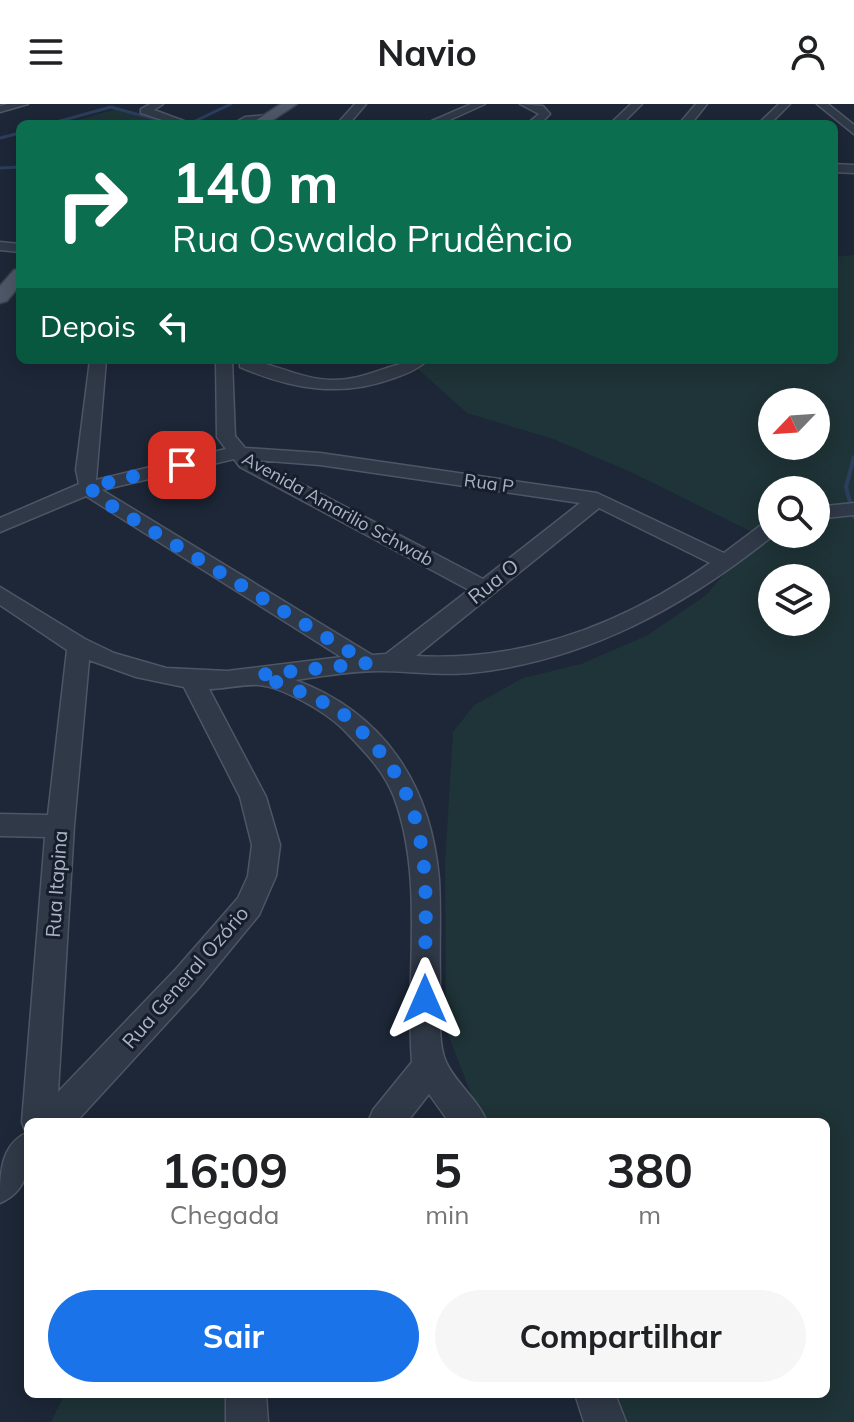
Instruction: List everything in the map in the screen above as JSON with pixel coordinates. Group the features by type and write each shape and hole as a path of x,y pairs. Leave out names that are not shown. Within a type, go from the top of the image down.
{"main road":[{"path":"263,120 290,104"},
{"path":"0,297 16,279"}],"street":[{"path":"0,109 23,104"},
{"path":"158,104 145,111 173,120"},
{"path":"347,120 361,104"},
{"path":"441,120 478,105 494,104"},
{"path":"525,104 549,111 538,120"},
{"path":"623,120 637,104"},
{"path":"688,120 702,104"},
{"path":"768,120 785,104"},
{"path":"822,104 854,131"},
{"path":"98,364 86,470 89,487 102,500 379,664"},
{"path":"255,364 285,380 328,386 373,381 410,364"},
{"name":"Avenida Amarilio Schwab","path":"224,365 226,437 235,453 255,468 483,588"},
{"name":"Rua P","path":"0,526 89,487 235,453 320,459 597,499 728,563"},
{"name":"Rua O","path":"379,664 597,499"},
{"path":"830,512 854,509"},
{"path":"0,594 79,647 143,671 193,681 379,664 448,666 494,662 560,647 635,620 728,563 758,538"},
{"name":"Rua Itapina","path":"39,1118 60,826 79,647"},
{"path":"259,675 343,714 385,756 401,778 412,804 424,854 423,1030 429,1067 467,1118"},
{"name":"Rua General Ozório","path":"57,1118 187,979 249,906 262,876 266,845 253,797 193,681"},
{"path":"0,825 60,826"},
{"path":"388,1118 429,1067"},
{"path":"0,1185 24,1155"},
{"path":"246,1398 247,1422"},
{"path":"596,1398 605,1422"}],"green space":[{"path":"116,109 150,120 78,120"},
{"path":"854,255 854,1422 597,1422 592,1398 830,1398 830,1118 480,1118 446,1029 445,863 453,732 474,705 523,678 581,664 648,635 706,595 758,535 633,473 553,439 467,413 418,369 422,364 838,364 838,257"},
{"path":"63,1398 233,1398 235,1422 51,1422"}],"waterway":[{"path":"197,120 231,104"},
{"path":"64,120 111,107 158,120"},
{"path":"0,138 16,134"},
{"path":"0,168 16,167"},
{"path":"854,457 846,487 854,517"}],"route":[{"path":"182,465 89,487 102,500 368,663 259,675 343,714 385,756 401,778 412,804 424,854 425,999"}]}
